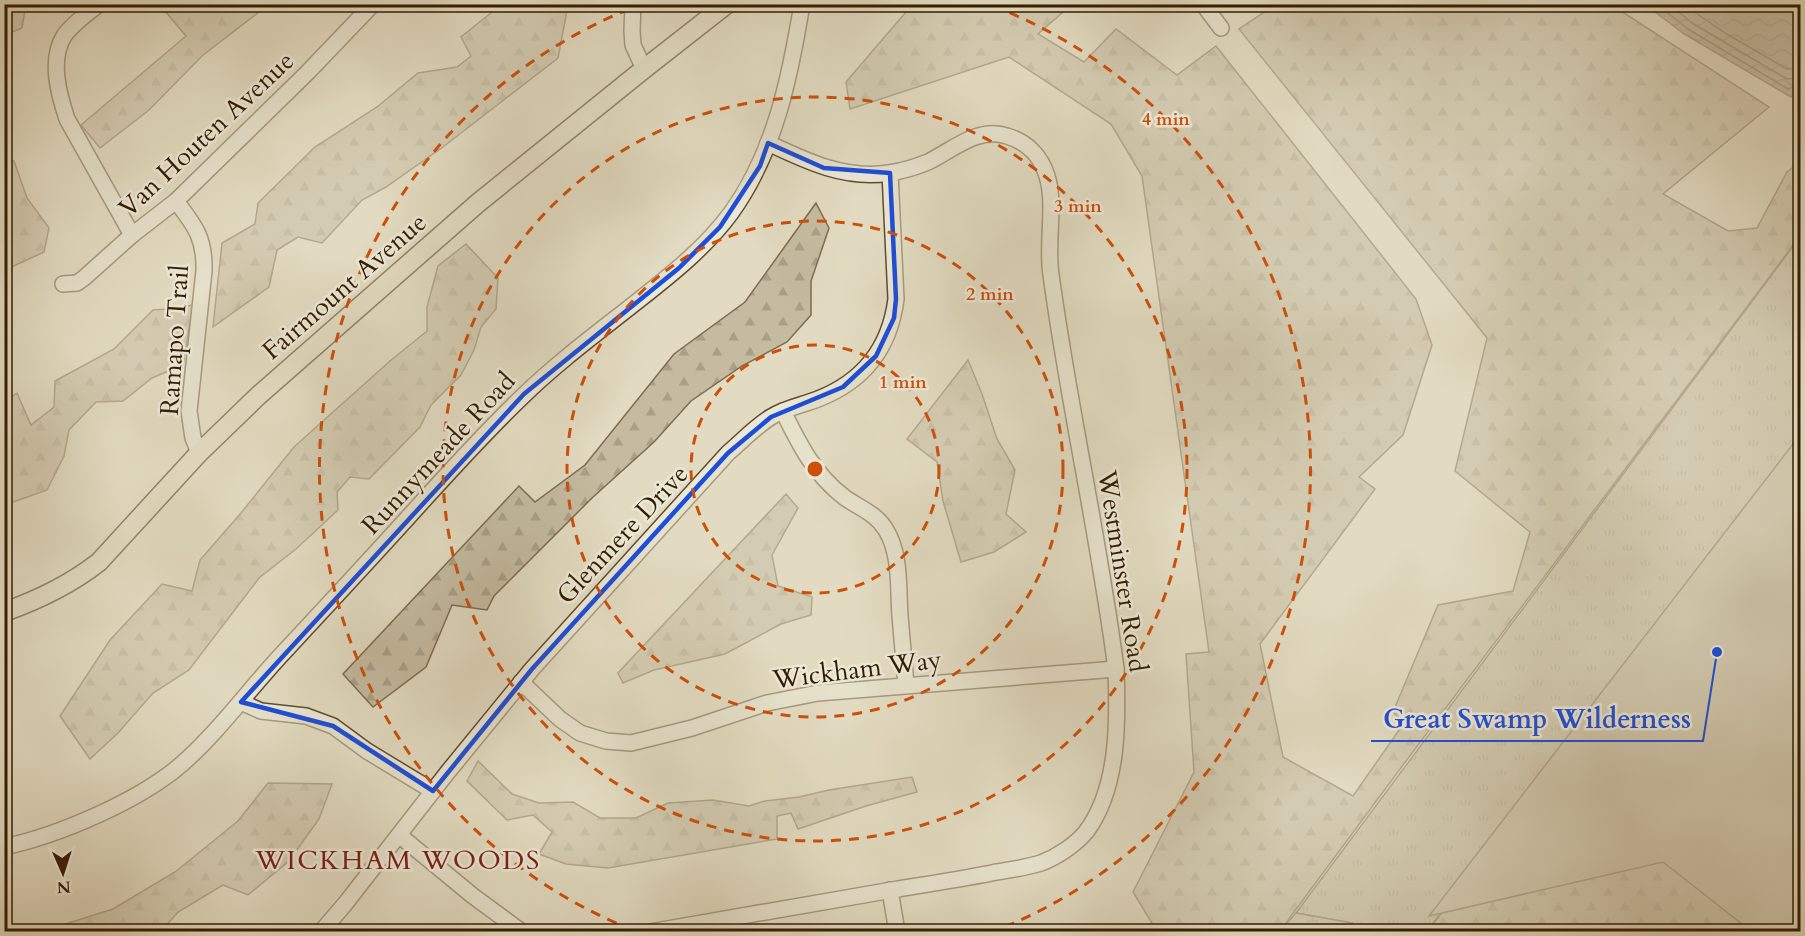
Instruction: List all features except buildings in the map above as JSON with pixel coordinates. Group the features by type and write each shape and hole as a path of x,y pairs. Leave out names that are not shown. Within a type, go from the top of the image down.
{"main road":[{"name":"Fairmount Avenue","path":"4,612 65,585 83,575 99,562 199,453 259,395 451,226 644,69 728,4"}],"street":[{"path":"99,4 63,37 56,61 57,75 67,119 132,235"},
{"name":"Van Houten Avenue","path":"63,284 77,283 84,278 132,235 176,201 307,74 373,4"},
{"path":"633,4 633,45 644,69"},
{"name":"Runnymeade Road","path":"4,847 78,824 151,786 181,764 241,702 269,668 466,453 524,394 679,268 720,227 760,166 789,76 802,4"},
{"path":"1203,4 1221,28"},
{"name":"Westminster Road","path":"650,932 1014,869 1042,862 1058,855 1084,834 1096,817 1113,758 1118,716 1116,669 1050,274 1049,187 1037,155 1029,147 1013,138 996,134 975,137 928,162 890,173 874,175 824,168 768,143"},
{"name":"Glenmere Drive","path":"321,932 520,682 728,453 771,417 831,393 855,378 876,356 894,318 896,280 890,173"},
{"name":"Ramapo Trail","path":"176,201 193,223 205,254 189,411 193,438 199,453"},
{"path":"783,411 800,447 812,465 845,498 881,522 892,541 906,685"},
{"name":"Wickham Way","path":"520,682 560,719 580,733 606,741 631,743 692,728 767,703 818,693 1116,669"},
{"path":"241,702 261,711 306,716 333,726 367,751 433,791"},
{"path":"399,835 473,896 522,932"},
{"path":"890,890 897,932"}],"highlighted area":[{"path":"768,143 824,168 890,173 896,299 894,318 876,356 843,387 771,417 728,453 532,669 433,791 333,726 241,702 524,394 679,268 720,227 760,166"}],"green space":[{"path":"4,5 26,5 22,28 5,35"},
{"path":"160,5 268,5 202,56 149,110 100,148 81,125 186,36"},
{"path":"501,5 568,5 558,58 443,147 386,187 362,200 322,243 298,237 277,250 269,287 213,327 222,243 255,224 258,203 315,147 377,107 418,73 457,67 471,56 461,37"},
{"path":"912,5 1071,5 1038,34 1084,62 1116,29 1177,75 1216,46 1416,299 1432,345 1403,435 1359,477 1375,489 1260,644 1283,757 1353,796 1404,723 1393,712 1438,605 1513,591 1530,532 1455,471 1487,338 1239,29 1275,5 1619,5 1624,13 1769,107 1663,194 1728,231 1757,228 1787,172 1800,162 1800,236 1280,931 1124,931 1152,923 1133,892 1194,772 1186,654 1209,652 1142,176 1111,124 1009,57 850,109 846,82"},
{"path":"5,160 14,161 27,198 49,228 44,252 5,270"},
{"path":"816,203 829,228 811,281 811,315 787,342 742,366 691,401 654,442 592,498 494,596 487,610 452,605 426,667 373,707 343,674 519,486 535,502 585,465 674,354 745,302"},
{"path":"1800,237 1800,462 1586,725 1427,931 1357,931 1352,923 1296,913"},
{"path":"466,244 498,278 496,309 481,327 474,350 461,375 431,405 420,427 369,479 350,477 337,492 338,510 296,549 259,578 189,670 153,693 118,733 90,759 60,716 110,640 162,584 192,591 200,560 294,447 427,331 427,307 438,266"},
{"path":"193,305 183,365 152,378 123,401 96,402 69,430 64,456 47,490 5,505 5,401 17,393 31,425 54,407 55,381 114,349 153,310"},
{"path":"968,360 997,439 1015,470 1006,514 1026,532 994,552 961,562 943,501 937,462 907,439"},
{"path":"1800,435 1800,931 1751,931 1663,862 1429,916"},
{"path":"786,494 798,508 772,555 778,586 812,597 811,615 781,624 725,654 654,670 623,683 618,673"},
{"path":"1586,725 1800,931 1427,932"},
{"path":"478,761 512,794 539,803 573,802 600,818 636,818 668,803 713,800 749,806 765,801 912,777 917,792 798,829 791,813 777,816 777,839 608,868 566,864 539,854 552,832 533,815 507,820 467,781"},
{"path":"268,783 332,784 319,819 289,861 248,895 223,885 178,912 161,931 43,931 113,909 175,872 238,821"},
{"path":"1296,913 1352,923 1357,931 1280,931"}],"water":[{"path":"1646,5 1800,5 1800,88 1791,97 1684,34"}],"place":[{"name":"Great Swamp Wilderness","path":"1717,652"}],"district":[{"name":"WICKHAM WOODS","path":"398,860"}]}
